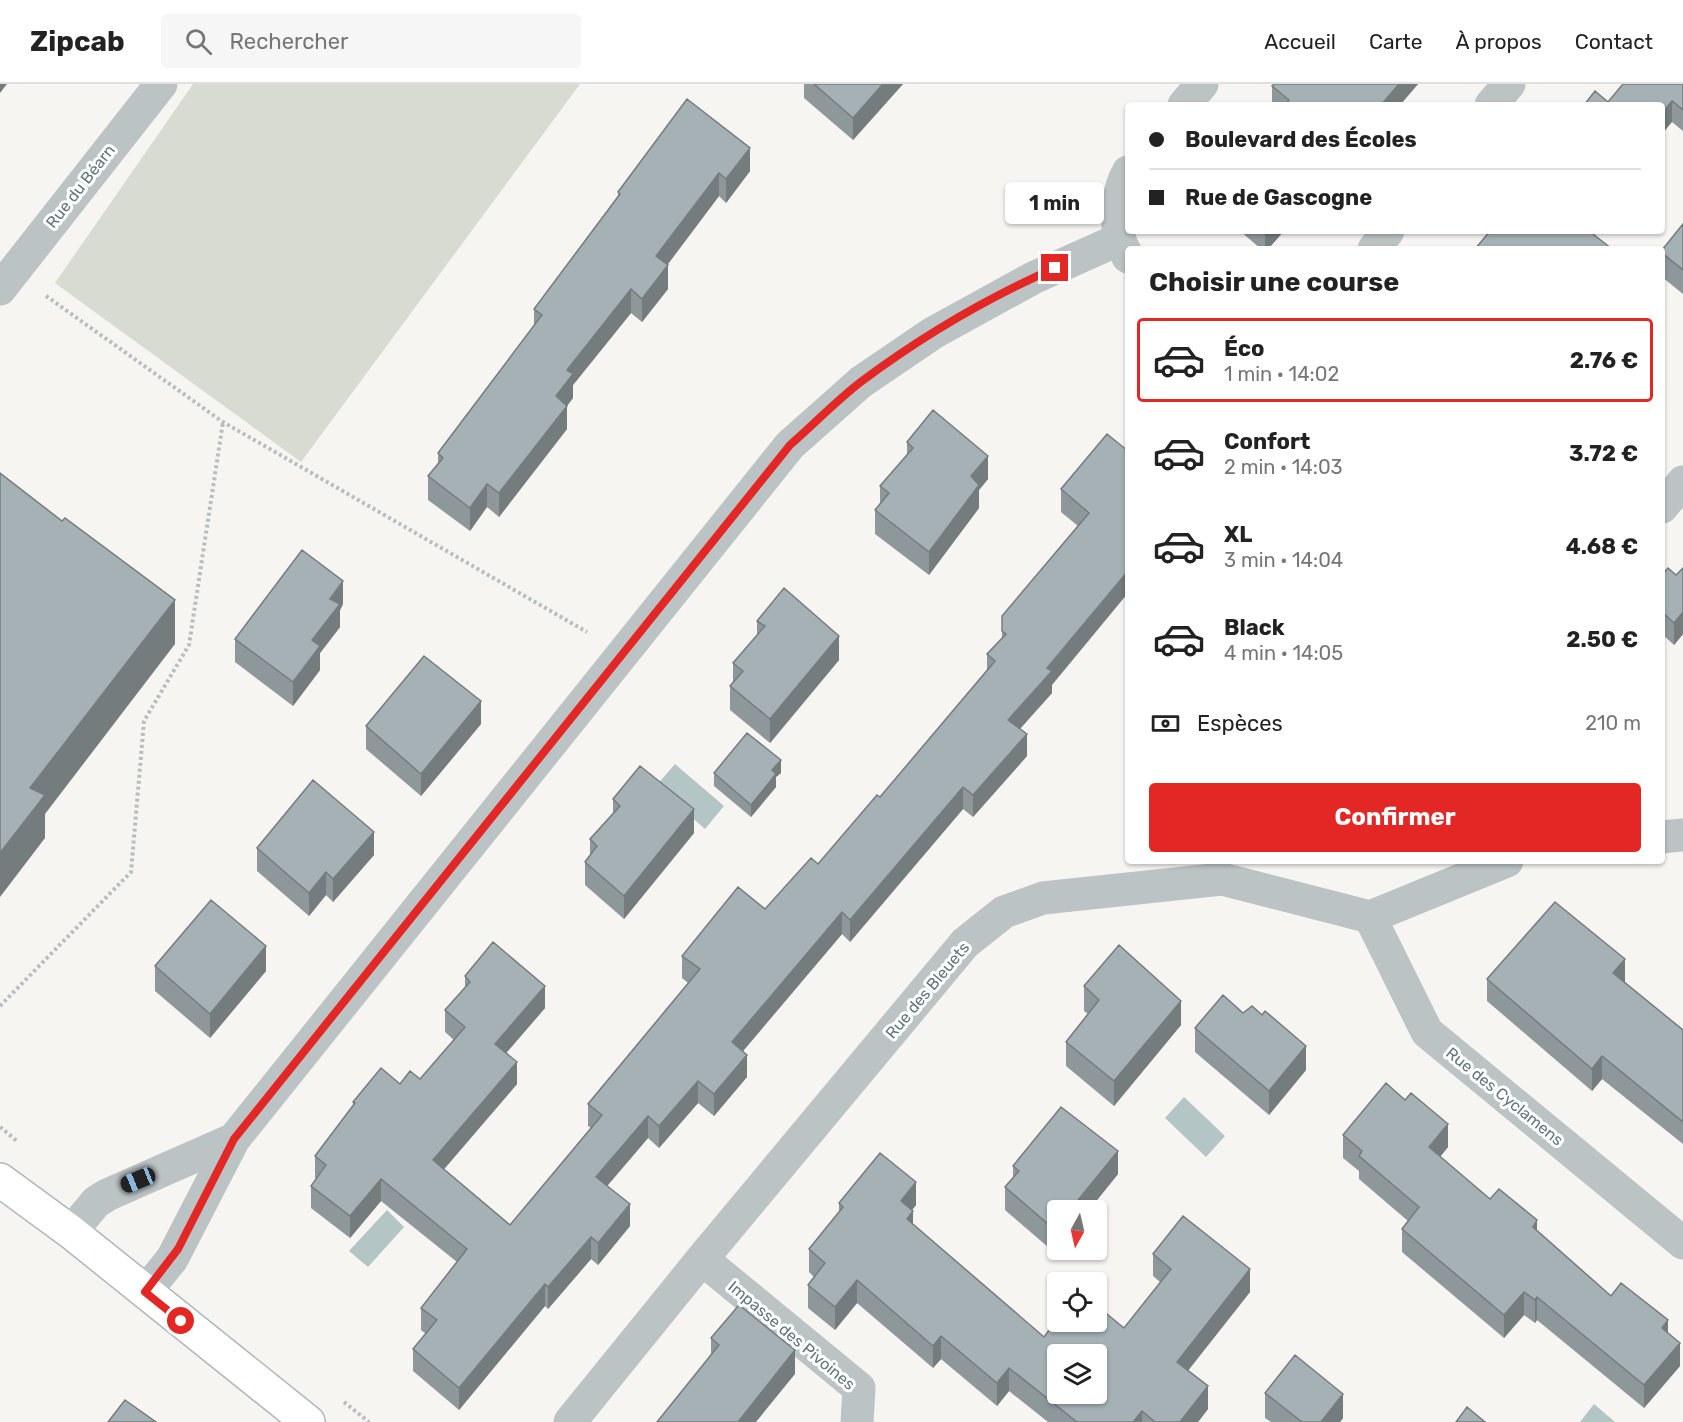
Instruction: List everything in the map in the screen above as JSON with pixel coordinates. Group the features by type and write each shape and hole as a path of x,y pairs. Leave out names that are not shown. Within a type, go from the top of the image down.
{"street":[{"name":"Rue du Béarn","path":"6,280 161,84"},
{"path":"1187,102 1202,84"},
{"path":"1494,102 1509,84"},
{"path":"145,1292 180,1245 234,1139 790,445 861,382 933,333 1023,283 1124,248 1118,220 1120,194 1125,180"},
{"path":"1376,246 1386,234"},
{"path":"1665,503 1683,482"},
{"path":"1665,837 1683,835"},
{"path":"1370,917 1500,864"},
{"name":"Rue des Bleuets","path":"570,1422 702,1259 965,943 1004,912 1043,898 1222,879 1370,917"},
{"name":"Rue des Cyclamens","path":"1370,917 1427,1032 1683,1243"},
{"path":"71,1232 96,1202 107,1195 234,1139"},
{"path":"0,1180 71,1232 308,1422"},
{"name":"Impasse des Pivoines","path":"702,1259 859,1388 857,1422"}],"path":[{"path":"6,280 223,422 624,654"},
{"path":"0,1006 130,872 144,721 189,645 223,422"}],"shaded area":[{"path":"193,84 580,84 301,462 55,283"},
{"path":"675,764 724,806 705,829 656,786"},
{"path":"1184,1097 1225,1136 1206,1157 1165,1118"},
{"path":"387,1210 404,1227 368,1267 349,1251"},
{"path":"1594,1404 1615,1422 1580,1422"}],"building":[{"path":"814,84 883,84 853,118"},
{"path":"1274,84 1399,84 1384,102 1287,102 1289,100 1272,86"},
{"path":"1623,84 1683,84 1683,110 1672,101 1665,109 1665,102 1608,102"},
{"path":"1595,91 1608,102 1586,102"},
{"path":"687,99 750,148 726,179 719,173 656,256 668,265 642,299 631,289 567,370 573,374 556,396 567,406 499,493 487,484 470,508 428,476 443,458 438,453 542,315 534,309"},
{"path":"1683,224 1683,270 1665,255 1665,246"},
{"path":"1488,234 1593,234 1608,246 1478,246"},
{"path":"933,410 988,456 971,476 979,485 929,552 875,510 889,493 880,486 913,448 907,442"},
{"path":"1107,434 1125,449 1125,575 1047,668 1052,671 1008,720 1027,734 973,795 963,787 850,920 842,912 732,1042 747,1055 714,1094 698,1081 659,1126 648,1116 596,1177 630,1204 598,1243 591,1237 548,1287 545,1284 459,1388 413,1349 437,1320 421,1308 467,1249 381,1179 350,1216 311,1186 326,1165 315,1156 355,1103 353,1102 381,1068 400,1084 410,1071 420,1079 465,1027 445,1010 470,982 465,976 493,942 545,986 495,1044 517,1062 433,1160 510,1225 602,1115 588,1104 700,969 682,956 738,887 765,909 811,858 818,864 877,795 880,797 995,661 987,654 1006,634 1002,631 1002,616 1089,513 1061,489"},
{"path":"0,473 62,521 65,518 175,600 30,788 45,795 0,853"},
{"path":"302,550 343,581 330,599 340,604 312,640 320,646 293,682 235,639"},
{"path":"1668,568 1676,575 1683,568 1683,612 1674,623 1665,615 1665,572"},
{"path":"784,588 839,636 770,719 730,686 743,671 733,663 765,626 757,621"},
{"path":"424,656 481,701 421,774 366,726"},
{"path":"747,733 781,760 772,770 776,774 751,805 714,773"},
{"path":"640,766 694,809 624,896 585,862 597,846 590,839 620,806 613,799"},
{"path":"313,780 374,832 333,879 326,872 309,893 257,848"},
{"path":"211,900 266,946 210,1014 155,966"},
{"path":"1555,902 1625,959 1613,973 1683,1030 1683,1122 1602,1056 1592,1069 1487,979"},
{"path":"1119,945 1181,1001 1114,1081 1066,1042 1099,1000 1084,986"},
{"path":"1223,995 1243,1013 1252,1006 1262,1015 1265,1011 1306,1046 1269,1091 1195,1028"},
{"path":"1386,1083 1405,1100 1411,1093 1448,1124 1429,1147 1490,1199 1499,1189 1537,1220 1533,1227 1611,1296 1621,1283 1668,1320 1662,1328 1680,1343 1644,1385 1537,1297 1535,1300 1524,1292 1504,1315 1402,1229 1419,1207 1359,1156 1362,1151 1343,1135"},
{"path":"1061,1107 1118,1151 1078,1200 1047,1200 1047,1223 1005,1187 1019,1171 1013,1166"},
{"path":"880,1153 916,1182 901,1201 913,1211 907,1219 1044,1337 1048,1332 1107,1332 1107,1314 1124,1328 1171,1269 1153,1254 1183,1216 1250,1269 1177,1362 1208,1386 1180,1422 1155,1422 1142,1411 1133,1422 1077,1422 1054,1404 1107,1404 1107,1344 1047,1344 1047,1398 1009,1368 997,1383 941,1336 933,1346 857,1280 835,1307 808,1285 825,1263 809,1249 843,1207 839,1203"},
{"path":"739,1305 795,1350 738,1422 657,1422 719,1345 711,1338"},
{"path":"1295,1355 1343,1394 1321,1422 1302,1422 1265,1393"},
{"path":"125,1400 156,1422 108,1422"},
{"path":"1467,1407 1485,1422 1456,1422"}],"route":[{"path":"181,1321 145,1292 178,1249 234,1139 790,445 861,382 933,333 1055,268"}]}
